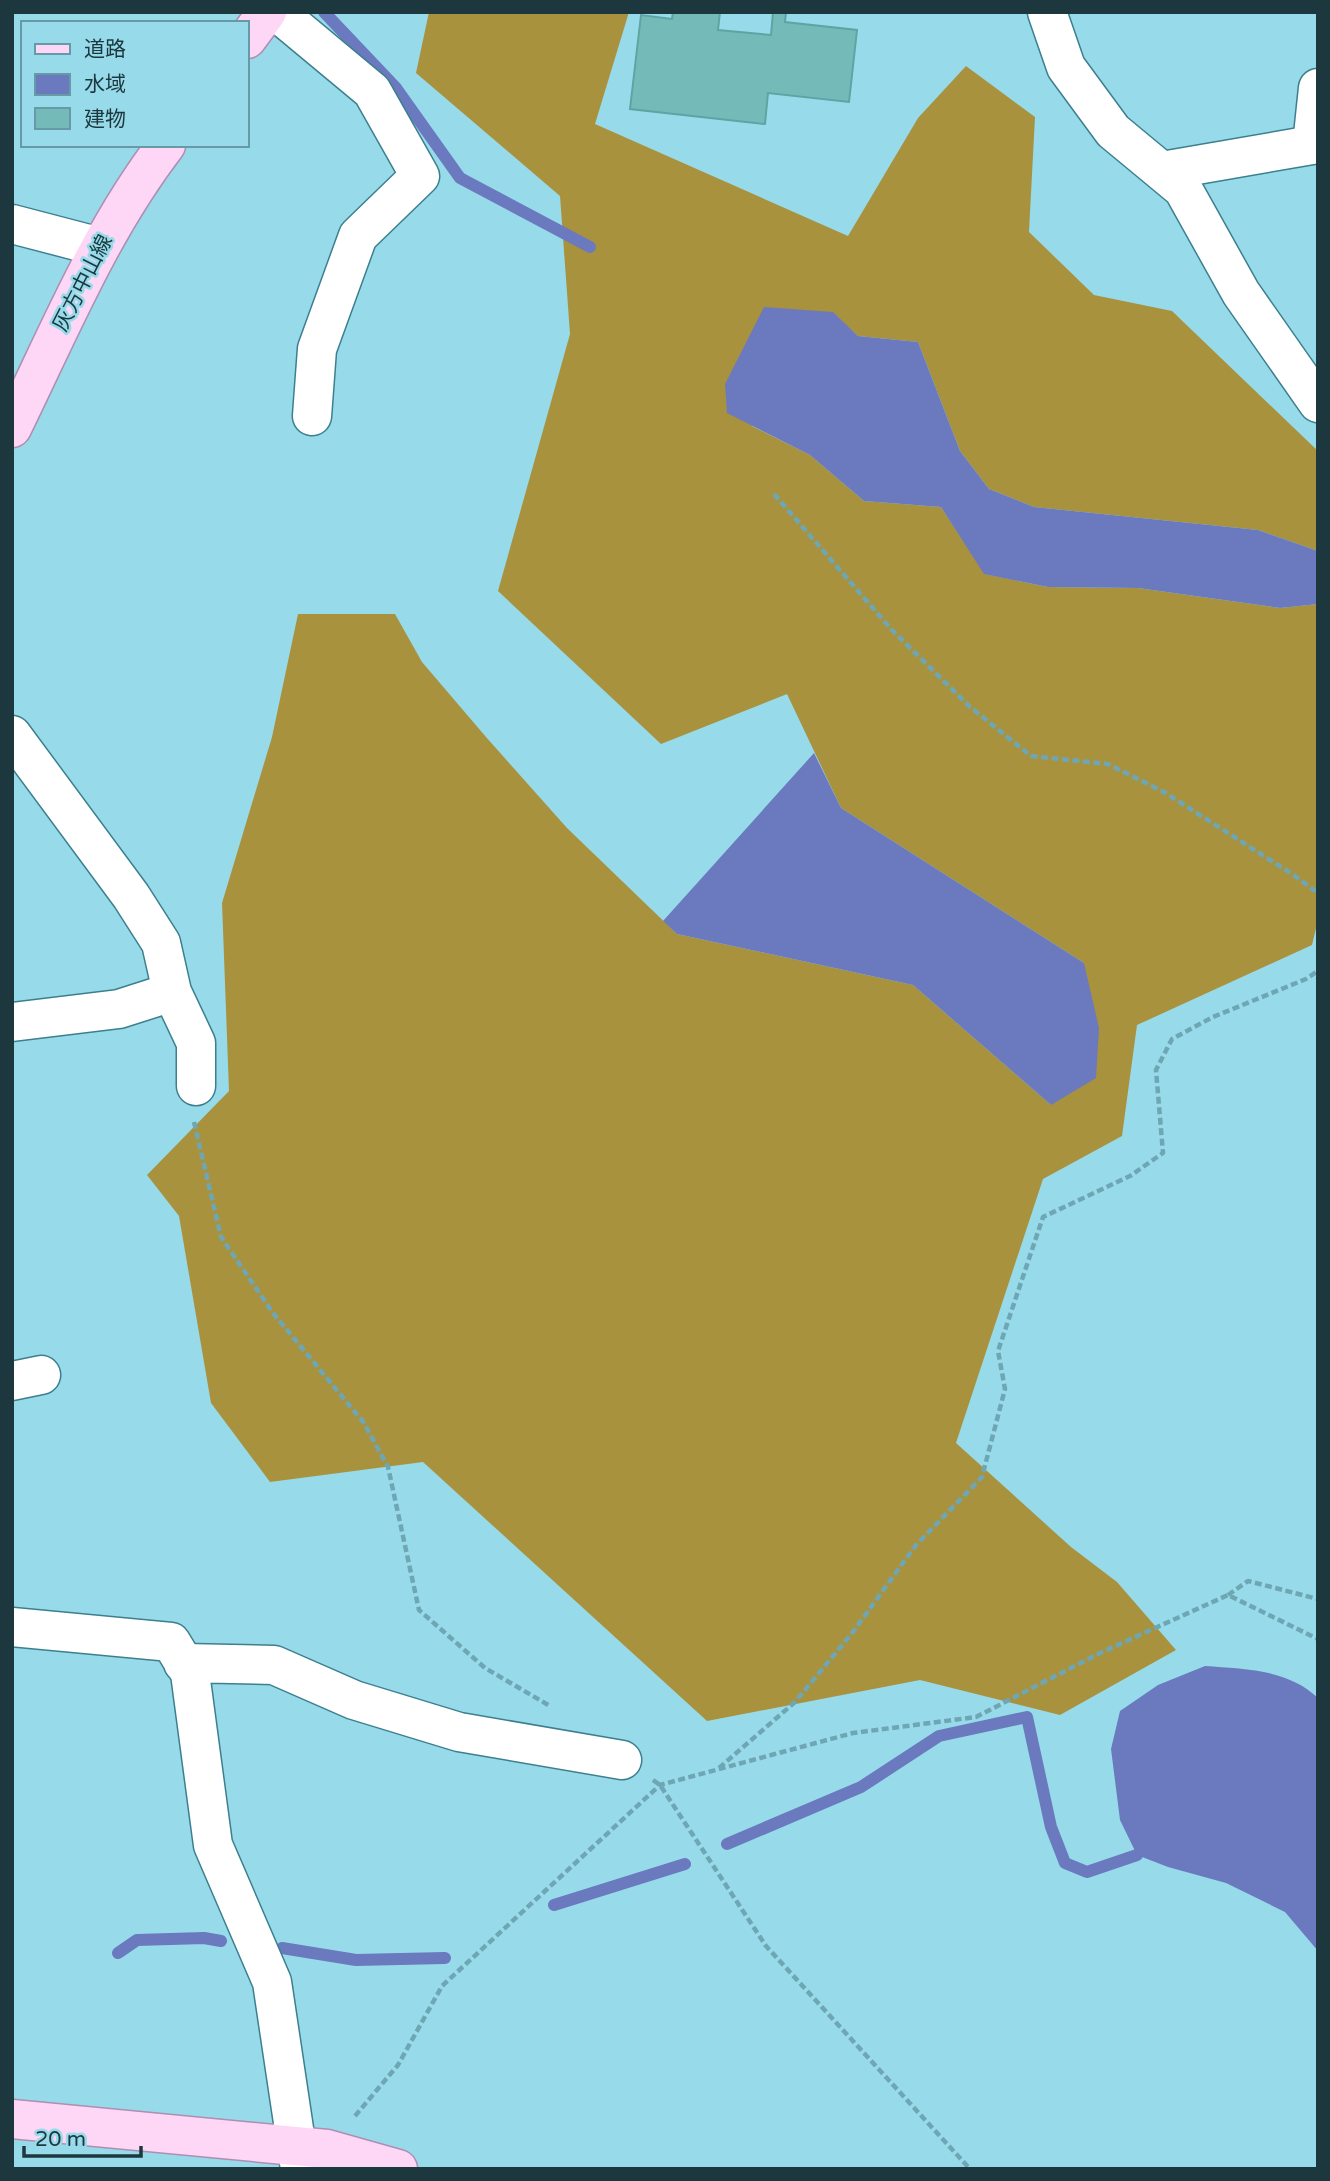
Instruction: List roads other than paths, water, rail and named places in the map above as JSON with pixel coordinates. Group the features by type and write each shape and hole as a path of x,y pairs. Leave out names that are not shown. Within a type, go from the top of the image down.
{"main road":[{"path":"248,38 267,12"},
{"name":"灰方中山線","path":"12,428 100,247 139,180 164,147"},
{"path":"12,2119 308,2154 398,2169"}],"lane":[{"path":"277,12 372,91 420,176 358,236 317,349 313,416"},
{"path":"1047,12 1066,67 1113,131 1184,189 1241,293 1318,403"},
{"path":"1161,171 1312,145 1318,88"},
{"path":"12,224 100,247"},
{"path":"12,736 131,896 161,943 172,992 196,1043 196,1086"},
{"path":"12,1021 119,1009 172,992"},
{"path":"12,1627 171,1642 190,1673 213,1845 272,1982 308,2154"},
{"path":"183,1663 274,1665 354,1700 459,1732 622,1760"}],"water":[{"path":"764,307 833,312 858,336 918,342 960,451 989,489 1034,507 1258,530 1318,551 1318,604 1280,608 1138,588 1048,587 984,574 941,507 864,501 810,455 727,413 725,384"},
{"path":"814,753 841,808 1084,963 1099,1028 1096,1078 1051,1105 913,985 677,934 663,921"},
{"path":"1205,1666 1265,1672 1293,1681 1318,1698 1318,1951 1285,1912 1226,1883 1168,1867 1137,1855 1120,1820 1111,1749 1120,1711 1158,1685"}],"waterway":[{"path":"324,12 396,88 460,178 590,247"},
{"path":"727,1844 861,1787 939,1736 1027,1717 1051,1827 1065,1863 1087,1872 1137,1855"},
{"path":"554,1905 685,1864"},
{"path":"118,1953 137,1940 204,1938 221,1941"},
{"path":"282,1948 356,1960 445,1958"}]}
